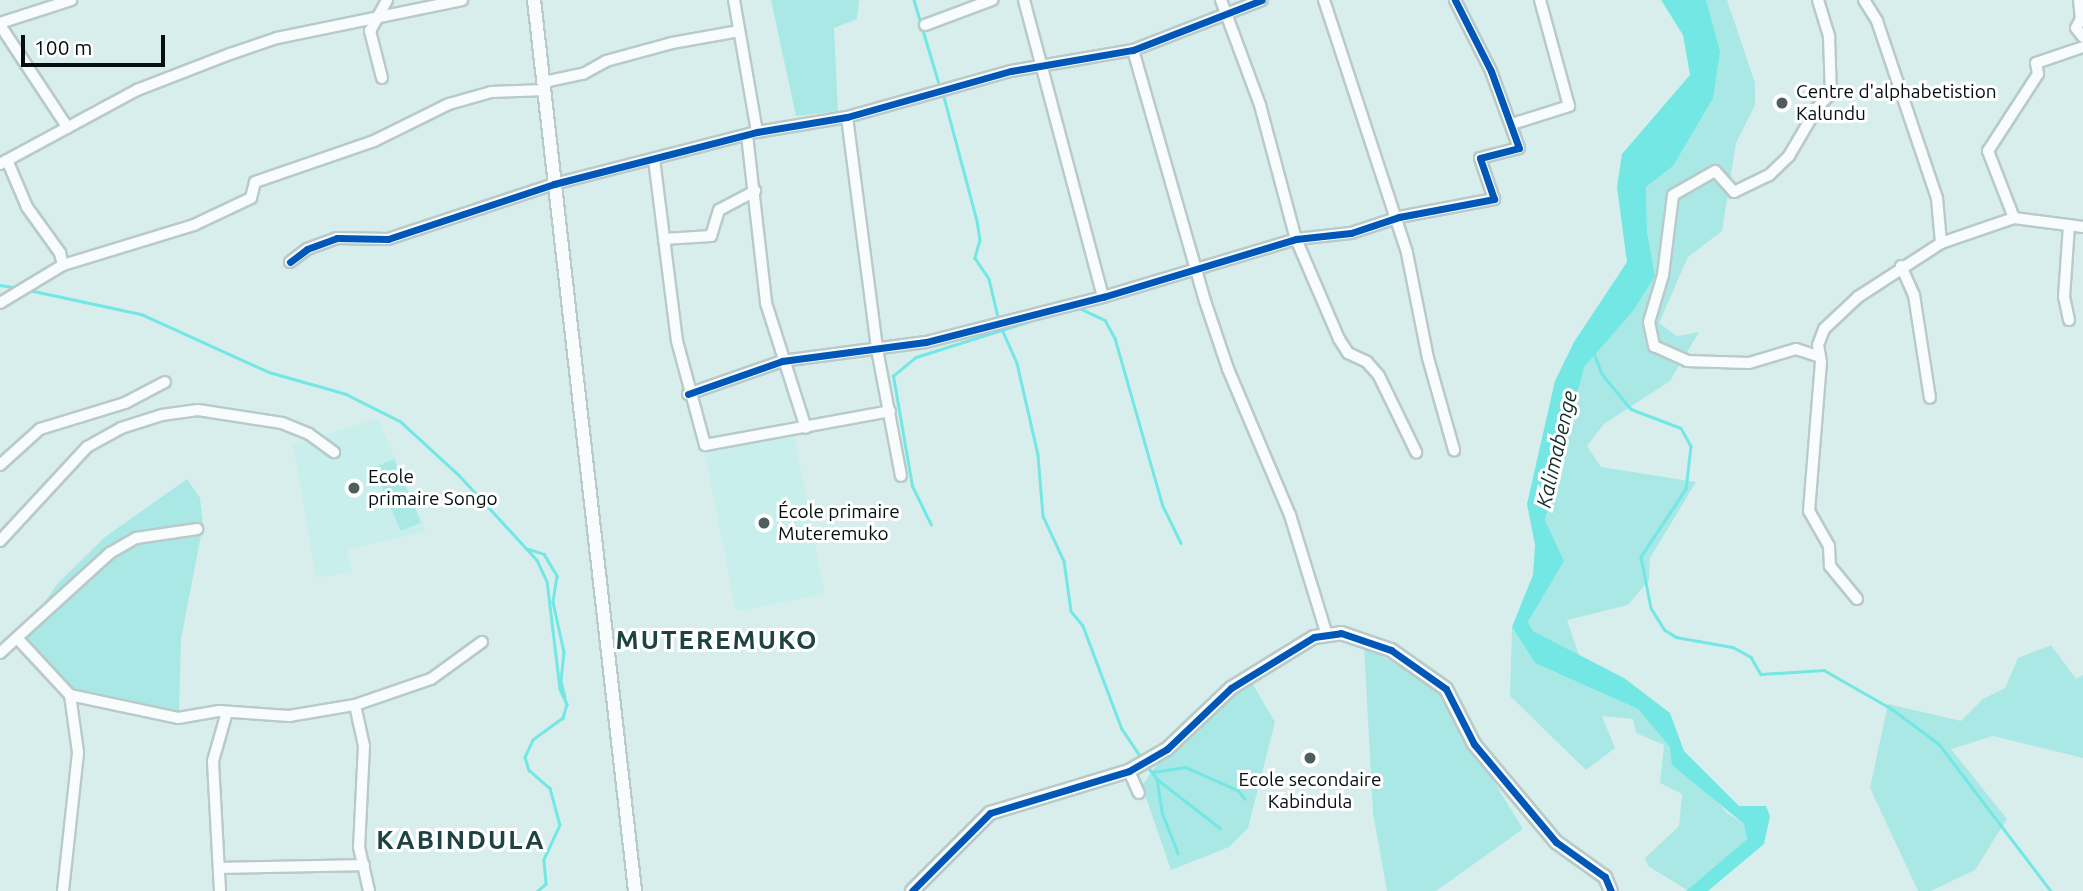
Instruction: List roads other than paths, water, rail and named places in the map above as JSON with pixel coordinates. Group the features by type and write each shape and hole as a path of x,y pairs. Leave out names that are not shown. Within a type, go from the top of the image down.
{"street":[{"path":"68,128 0,24 72,0"},
{"path":"382,78 370,43 374,20 387,0"},
{"path":"63,265 60,253 27,207 4,162 137,90 230,54 277,38 462,0"},
{"path":"534,0 635,891"},
{"path":"734,0 752,133 766,303 782,361 806,428"},
{"path":"925,25 992,0"},
{"path":"1024,0 1103,297"},
{"path":"1221,0 1260,106 1296,239 1344,348 1371,365 1379,376 1416,452"},
{"path":"290,262 337,238 387,239 554,184 752,133 847,117 1011,71 1133,50 1228,16 1262,0"},
{"path":"1324,0 1397,218 1454,450"},
{"path":"688,394 782,361 938,339 1103,297 1296,239 1351,233 1397,218 1494,200 1480,158 1519,148 1511,124 1455,0"},
{"path":"1511,124 1569,106 1540,0"},
{"path":"1818,0 1829,37 1831,93 1817,108 1789,156 1769,175 1734,192 1715,171 1673,195 1663,275 1649,322 1654,346 1687,361 1749,363 1796,349 1820,357"},
{"path":"1864,0 1877,21 1937,198 1941,243"},
{"path":"2079,0 2081,19 2076,27 2083,37"},
{"path":"0,303 41,275 63,265 194,225 250,198 255,183 374,141 474,95 545,86 583,74 606,61 672,43 739,31"},
{"path":"2014,218 1988,150 2038,74 2036,63 2083,47"},
{"path":"1133,50 1228,369 1290,515 1327,635"},
{"path":"847,117 877,349 901,476"},
{"path":"654,159 688,394 700,439 709,446 890,411"},
{"path":"664,239 711,236 719,210 755,191"},
{"path":"1857,599 1830,566 1829,546 1809,511 1820,357 1818,345 1831,321 1901,266 1941,243 2014,218 2083,227"},
{"path":"2069,225 2064,297 2069,320"},
{"path":"1901,266 1914,295 1930,398"},
{"path":"0,465 40,429 125,403 165,382"},
{"path":"0,541 87,447 121,428 162,415 198,410 282,423 309,434 334,452"},
{"path":"0,653 110,553 136,538 197,530"},
{"path":"912,891 990,813 1129,771 1167,749 1231,688 1314,638 1327,635 1355,636 1391,650 1446,690 1474,744 1556,842 1605,877 1611,891"},
{"path":"17,638 70,695 78,752 63,891"},
{"path":"70,695 178,718 227,712 289,716 355,705 431,679 482,642"},
{"path":"355,705 364,746 359,847 369,891"},
{"path":"220,891 221,868 213,761 227,712"},
{"path":"1129,771 1139,793"},
{"path":"221,868 364,865"}],"water":[{"name":"Kalimabenge","path":"1661,0 1706,0 1720,51 1713,98 1673,166 1646,187 1647,232 1655,276 1634,310 1584,367 1545,520 1564,561 1528,622 1533,631 1624,678 1670,713 1684,751 1739,806 1766,806 1770,816 1764,844 1708,891 1686,891 1747,839 1744,824 1672,765 1670,747 1638,709 1535,663 1512,627 1533,575 1535,545 1527,504 1555,381 1574,342 1627,262 1617,187 1622,154 1690,75 1683,35"}],"waterway":[{"path":"914,0 940,87"},
{"path":"943,93 977,221 980,240 975,258 989,279 999,321"},
{"path":"0,285 19,288"},
{"path":"29,290 141,314 269,372 346,394 400,421 459,475 537,560 547,581 560,689 567,704 563,718 533,740 525,757 529,770 550,788 560,825 544,860 546,884 538,891"},
{"path":"1079,308 1105,320 1115,338 1163,506 1181,543"},
{"path":"931,525 912,486 893,376 916,357 1046,316"},
{"path":"1001,327 1017,363 1038,455 1043,516 1064,561 1071,611 1083,626 1122,729 1142,759"},
{"path":"1594,353 1602,374 1631,409 1681,428 1691,446 1686,489 1641,557 1651,608 1665,630 1676,637 1733,647 1751,657 1761,674 1824,670 1892,709 1939,744 2051,891"},
{"path":"529,549 544,554 557,576 553,602 564,652 561,681 565,697"},
{"path":"1146,764 1157,779 1220,828"},
{"path":"1153,772 1185,767 1238,790 1245,799"},
{"path":"1157,779 1162,812 1178,853"}],"place":[{"name":"Centre d'alphabetistion Kalundu","path":"1782,103"},
{"name":"Ecole primaire Songo","path":"354,488"},
{"name":"École primaire Muteremuko","path":"764,523"},
{"name":"Ecole secondaire Kabindula","path":"1310,758"}],"district":[{"name":"MUTEREMUKO","path":"717,640"},
{"name":"KABINDULA","path":"461,840"}]}
